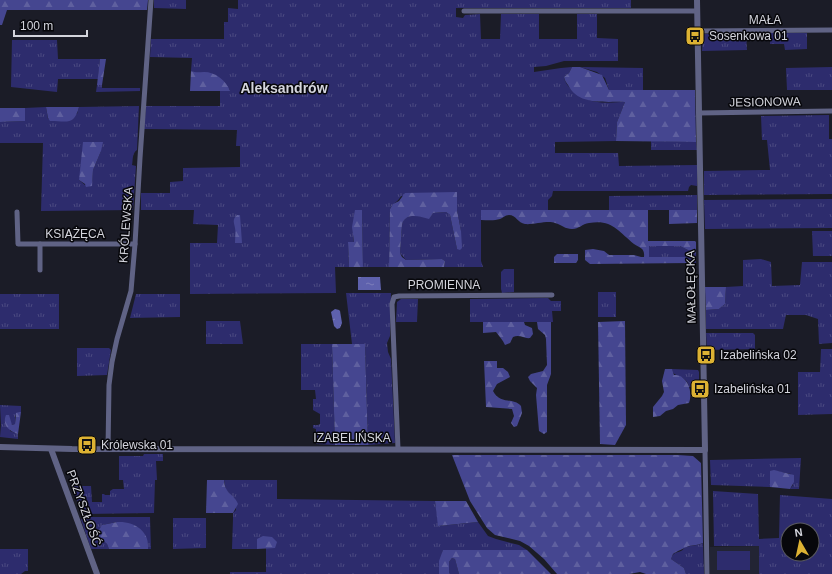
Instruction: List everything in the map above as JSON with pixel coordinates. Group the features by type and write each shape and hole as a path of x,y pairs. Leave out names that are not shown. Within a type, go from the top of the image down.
{"street":[{"name":"KRÓLEWSKA","path":"108,449 109,385 117,339 130,295 135,244 151,0"},
{"name":"MAŁOŁĘCKA","path":"697,0 706,574"},
{"path":"464,11 697,11"},
{"name":"MAŁA","path":"697,31 832,30"},
{"name":"JESIONOWA","path":"699,113 832,111"},
{"name":"KSIĄŻĘCA","path":"17,212 18,244 135,244"},
{"name":"KSIĄŻĘCA","path":"40,244 40,270"},
{"name":"PROMIENNA","path":"398,449 392,304 394,297 552,295"},
{"name":"IZABELIŃSKA","path":"0,447 108,449 705,450"},
{"name":"PRZYSZŁOŚĆ","path":"51,448 98,574"}],"shaded area":[{"path":"759,546 759,574 710,574 710,547"}],"green space":[{"path":"0,0 148,0 147,10 7,10 2,25 0,25"},
{"path":"154,0 186,0 186,9 154,8"},
{"path":"238,0 631,0 631,8 456,8 456,17 463,18 465,15 480,14 481,39 500,39 501,14 539,14 539,39 577,39 577,14 597,14 597,38 618,39 618,61 564,61 546,66 534,67 534,72 572,67 569,73 564,77 570,88 577,94 585,99 597,102 625,102 617,122 616,141 555,142 555,153 618,153 619,166 697,165 697,186 691,185 688,191 553,191 552,196 548,200 548,210 481,210 481,261 483,267 444,267 445,261 442,259 406,260 400,253 402,225 406,218 421,216 429,218 433,213 446,212 450,215 457,249 461,231 457,210 401,196 390,209 389,267 363,267 362,210 356,218 354,225 354,243 348,243 349,267 335,267 336,293 190,294 190,243 217,243 218,225 193,224 194,210 141,210 141,193 170,193 170,182 183,181 183,168 240,167 240,146 236,146 237,130 144,129 146,106 220,106 220,91 230,90 191,71 192,58 150,57 151,39 224,39 224,22 228,22 228,8 238,9"},
{"path":"746,33 747,50 702,51 703,34"},
{"path":"770,33 807,33 807,49 785,50 784,44 770,44"},
{"path":"12,40 57,40 58,59 100,59 98,79 58,79 57,92 11,87"},
{"path":"100,59 106,59 102,85 97,85"},
{"path":"572,67 580,67 602,75 609,90 695,90 696,142 616,141 617,122 625,102 593,101 579,96 573,92 564,77 569,73"},
{"path":"580,67 643,68 643,90 609,90 605,78 597,72"},
{"path":"832,67 832,90 787,90 786,68"},
{"path":"191,71 208,72 220,77 226,83 230,91 190,91"},
{"path":"97,85 102,85 102,88 140,88 140,91 96,92"},
{"path":"139,106 137,150 133,155 132,165 136,166 133,210 41,211 43,143 0,143 0,122 25,121 25,108 46,107 48,119 77,114 79,107","holes":["101,151 93,170 92,183 85,185 79,180"]},
{"path":"46,107 79,107 75,117 72,120 65,122 50,121"},
{"path":"0,108 25,108 25,121 0,122"},
{"path":"829,115 829,139 832,139 832,194 704,195 704,171 770,170 767,140 762,140 761,116"},
{"path":"651,141 696,142 697,150 651,150"},
{"path":"83,142 103,142 93,170 92,186 86,187 85,184 79,180"},
{"path":"457,192 457,210 461,231 462,248 460,250 457,249 450,215 446,212 433,213 429,219 417,216 409,217 406,218 402,225 400,253 402,257 406,260 442,259 445,261 444,267 389,267 390,209 393,204 399,201 405,193"},
{"path":"697,195 697,210 609,210 609,196"},
{"path":"832,199 832,228 705,229 704,200"},
{"path":"355,210 362,210 363,267 349,267 348,242 354,242 352,227"},
{"path":"481,210 648,210 648,241 695,241 696,254 680,246 649,246 649,257 685,257 690,260 691,263 590,264 585,260 585,250 593,249 604,251 609,255 634,255 641,257 644,257 644,252 609,224 597,222 589,223 572,229 552,222 525,224 511,215 506,215 498,220 481,220"},
{"path":"669,210 697,210 697,223 669,224"},
{"path":"237,215 240,215 242,243 235,243 234,218"},
{"path":"812,231 832,231 832,256 813,256"},
{"path":"648,246 680,246 696,254 696,263 691,263 690,260 685,257 648,257"},
{"path":"557,254 578,254 578,260 576,263 554,263 554,257"},
{"path":"761,259 771,262 772,286 800,285 802,262 832,262 832,343 819,344 818,319 806,315 786,315 783,329 706,329 706,310 719,309 725,304 726,287 743,286 743,260"},
{"path":"504,269 514,269 514,292 502,293 501,272"},
{"path":"705,287 726,287 725,304 719,309 706,310"},
{"path":"598,292 616,292 616,317 598,317"},
{"path":"346,293 391,293 390,336 387,343 388,352 391,359 395,443 368,445 365,344 352,344"},
{"path":"0,294 59,294 59,329 0,329"},
{"path":"136,294 180,294 180,317 130,318"},
{"path":"548,298 551,301 561,301 561,311 552,311 553,322 470,322 470,299"},
{"path":"401,299 418,299 417,322 396,322 397,302"},
{"path":"206,321 240,321 243,344 206,344"},
{"path":"625,321 626,425 615,445 600,444 598,322"},
{"path":"483,322 524,322 525,325 532,328 533,334 530,338 518,336 513,337 510,343 505,345 496,332 483,333"},
{"path":"537,322 551,322 551,374 547,385 547,432 544,434 539,431 536,395 537,388 528,377 531,374 543,371 547,365 546,339 545,335 538,329"},
{"path":"706,333 753,333 755,335 755,349 707,350"},
{"path":"301,344 332,344 335,445 316,444 316,429 313,428 313,425 320,424 320,414 313,410 313,399 316,399 315,390 301,390"},
{"path":"332,344 365,344 368,445 335,445"},
{"path":"77,348 109,348 111,350 107,375 77,376"},
{"path":"821,349 832,349 832,414 798,415 798,372 820,372"},
{"path":"484,361 497,361 497,368 503,368 508,372 510,377 497,384 493,391 499,398 518,403 521,406 522,413 517,426 514,427 511,423 514,416 512,409 486,407"},
{"path":"665,369 672,369 674,375 680,376 685,380 690,389 690,400 689,403 678,405 660,416 653,417 653,407 664,392 662,381"},
{"path":"672,369 698,370 699,387 689,387 685,380 675,374"},
{"path":"0,405 21,406 21,412 15,416 15,424 12,425 10,422 10,431 18,434 18,439 0,437"},
{"path":"21,412 18,434 7,427 5,419 6,415 9,415 12,425 15,424 16,413"},
{"path":"144,454 163,454 163,461 156,461 157,480 155,480 154,513 83,514 71,486 91,486 92,502 102,502 102,494 110,495 110,491 113,489 124,489 123,480 119,480 119,456 143,456"},
{"path":"452,455 693,456 701,463 703,543 689,546 673,554 671,559 684,568 686,574 646,574 640,572 629,574 557,574 544,559 529,546 520,541 495,535 487,528 470,501"},
{"path":"801,458 799,489 790,489 793,485 791,474 776,471 770,471 770,487 711,485 710,460"},
{"path":"774,470 794,475 794,482 790,489 770,487 770,471"},
{"path":"207,480 224,480 226,489 238,504 233,513 206,513"},
{"path":"224,480 277,480 277,499 435,501 439,526 478,522 488,536 519,545 527,550 443,550 439,574 230,574 230,572 266,572 266,548 275,548 257,539 257,549 232,549 233,513 236,510 235,499 226,490"},
{"path":"713,491 758,494 759,539 779,538 780,495 832,499 832,574 759,574 759,546 714,546"},
{"path":"435,501 466,501 478,522 438,526"},
{"path":"150,517 151,549 148,549 148,543 117,522 102,525 101,539 107,544 109,549 91,549 81,520 82,518"},
{"path":"173,518 206,518 206,548 173,549"},
{"path":"117,522 129,523 140,528 146,537 148,549 109,549 107,544 99,537 99,530 102,525"},
{"path":"263,536 272,537 277,542 275,548 257,549 257,539"},
{"path":"703,543 704,574 686,574 684,568 671,559 674,554 686,547"},
{"path":"0,549 28,549 28,571 21,574 0,574"},
{"path":"443,550 527,550 551,574 459,574 455,559 452,558 449,562 449,574 439,574 439,561"},
{"path":"717,551 750,551 750,570 717,570"},
{"path":"452,558 455,559 459,574 449,574 449,562"}],"water":[{"path":"358,277 380,277 381,290 358,290"},
{"path":"335,309 340,311 342,323 340,328 337,329 334,326 331,312"}],"place":[{"name":"Sosenkowa 01","path":"695,36"},
{"name":"Izabelińska 02","path":"706,355"},
{"name":"Izabelińska 01","path":"700,389"},
{"name":"Królewska 01","path":"87,445"}],"district":[{"name":"Aleksandrów","path":"284,88"}]}
